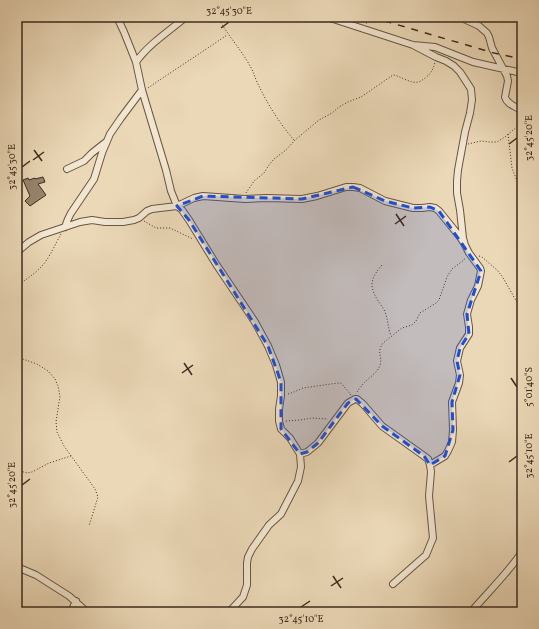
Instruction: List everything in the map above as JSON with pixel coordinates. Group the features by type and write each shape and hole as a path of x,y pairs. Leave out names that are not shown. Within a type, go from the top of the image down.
{"street":[{"path":"117,17 136,62 176,206 182,210 189,220 216,264 256,322 276,365 281,382 282,396 279,410 281,429 290,438 300,454 301,467 298,481 281,514 269,525 248,557 247,584 243,596 229,612"},
{"path":"136,62 141,55 186,17"},
{"path":"327,17 413,45 435,48 473,62 522,73"},
{"path":"462,17 479,26 487,33 492,48 507,76 506,101 522,111"},
{"path":"413,45 454,66 463,76 471,89 472,100 462,146 457,181 457,193 463,238 467,249"},
{"path":"65,227 71,213 94,179 110,134 143,91"},
{"path":"67,169 84,161 107,142"},
{"path":"17,252 29,242 41,235 80,222 92,220 123,222 134,220 149,210 176,206 194,198 203,196 243,199 302,199 346,187 354,187 360,188 385,201 413,208 430,206 435,208 460,237 482,271 467,314 469,334 460,348 457,361 460,375 459,383 452,402 452,442 445,456 430,465"},
{"path":"300,454 307,452 318,443 350,401 355,399 363,404 382,426 428,459 430,465 429,496 433,538 426,555 393,584"},
{"path":"471,612 497,584 522,552"},
{"path":"17,566 36,575 76,601 87,612"},
{"path":"71,612 76,601"}],"path":[{"path":"218,17 228,35 250,66 267,103 295,140"},
{"path":"143,91 228,35"},
{"path":"243,199 254,181 264,173 268,165 286,150 295,140 320,120 339,107 361,97 393,75 416,83 422,80 433,71 436,58"},
{"path":"462,146 481,141 497,142 518,126 522,111"},
{"path":"508,134 512,168 517,181 521,200 518,228 522,245"},
{"path":"134,220 144,221 156,228 170,228 203,243"},
{"path":"17,287 39,269 45,262 65,227"},
{"path":"357,393 366,381 378,370 381,362 379,352 383,343 402,328 412,325 420,313 439,300 447,277 452,269 464,260 467,249 482,257 497,270 522,311"},
{"path":"382,266 374,274 372,286 374,294 385,313 391,337"},
{"path":"17,357 37,364 48,371 55,379 58,386 60,396 56,422 57,432 64,446 95,489 98,497 89,526"},
{"path":"282,396 303,388 342,383 353,397 350,401"},
{"path":"279,421 312,418 332,419 338,417"},
{"path":"17,470 27,473 32,472 49,463 72,456"}],"highlighted area":[{"path":"353,187 385,201 413,208 430,207 439,211 481,271 467,314 469,334 460,348 457,361 460,375 452,402 453,430 445,456 430,465 424,456 382,426 356,399 348,403 318,443 307,452 300,454 281,429 281,382 268,346 189,220 177,206 203,196 302,199"}],"building":[{"path":"43,177 45,182 38,184 46,195 30,206 25,201 30,196 23,180 28,178 29,180"}],"railway":[{"path":"371,17 494,53 522,59"}]}
